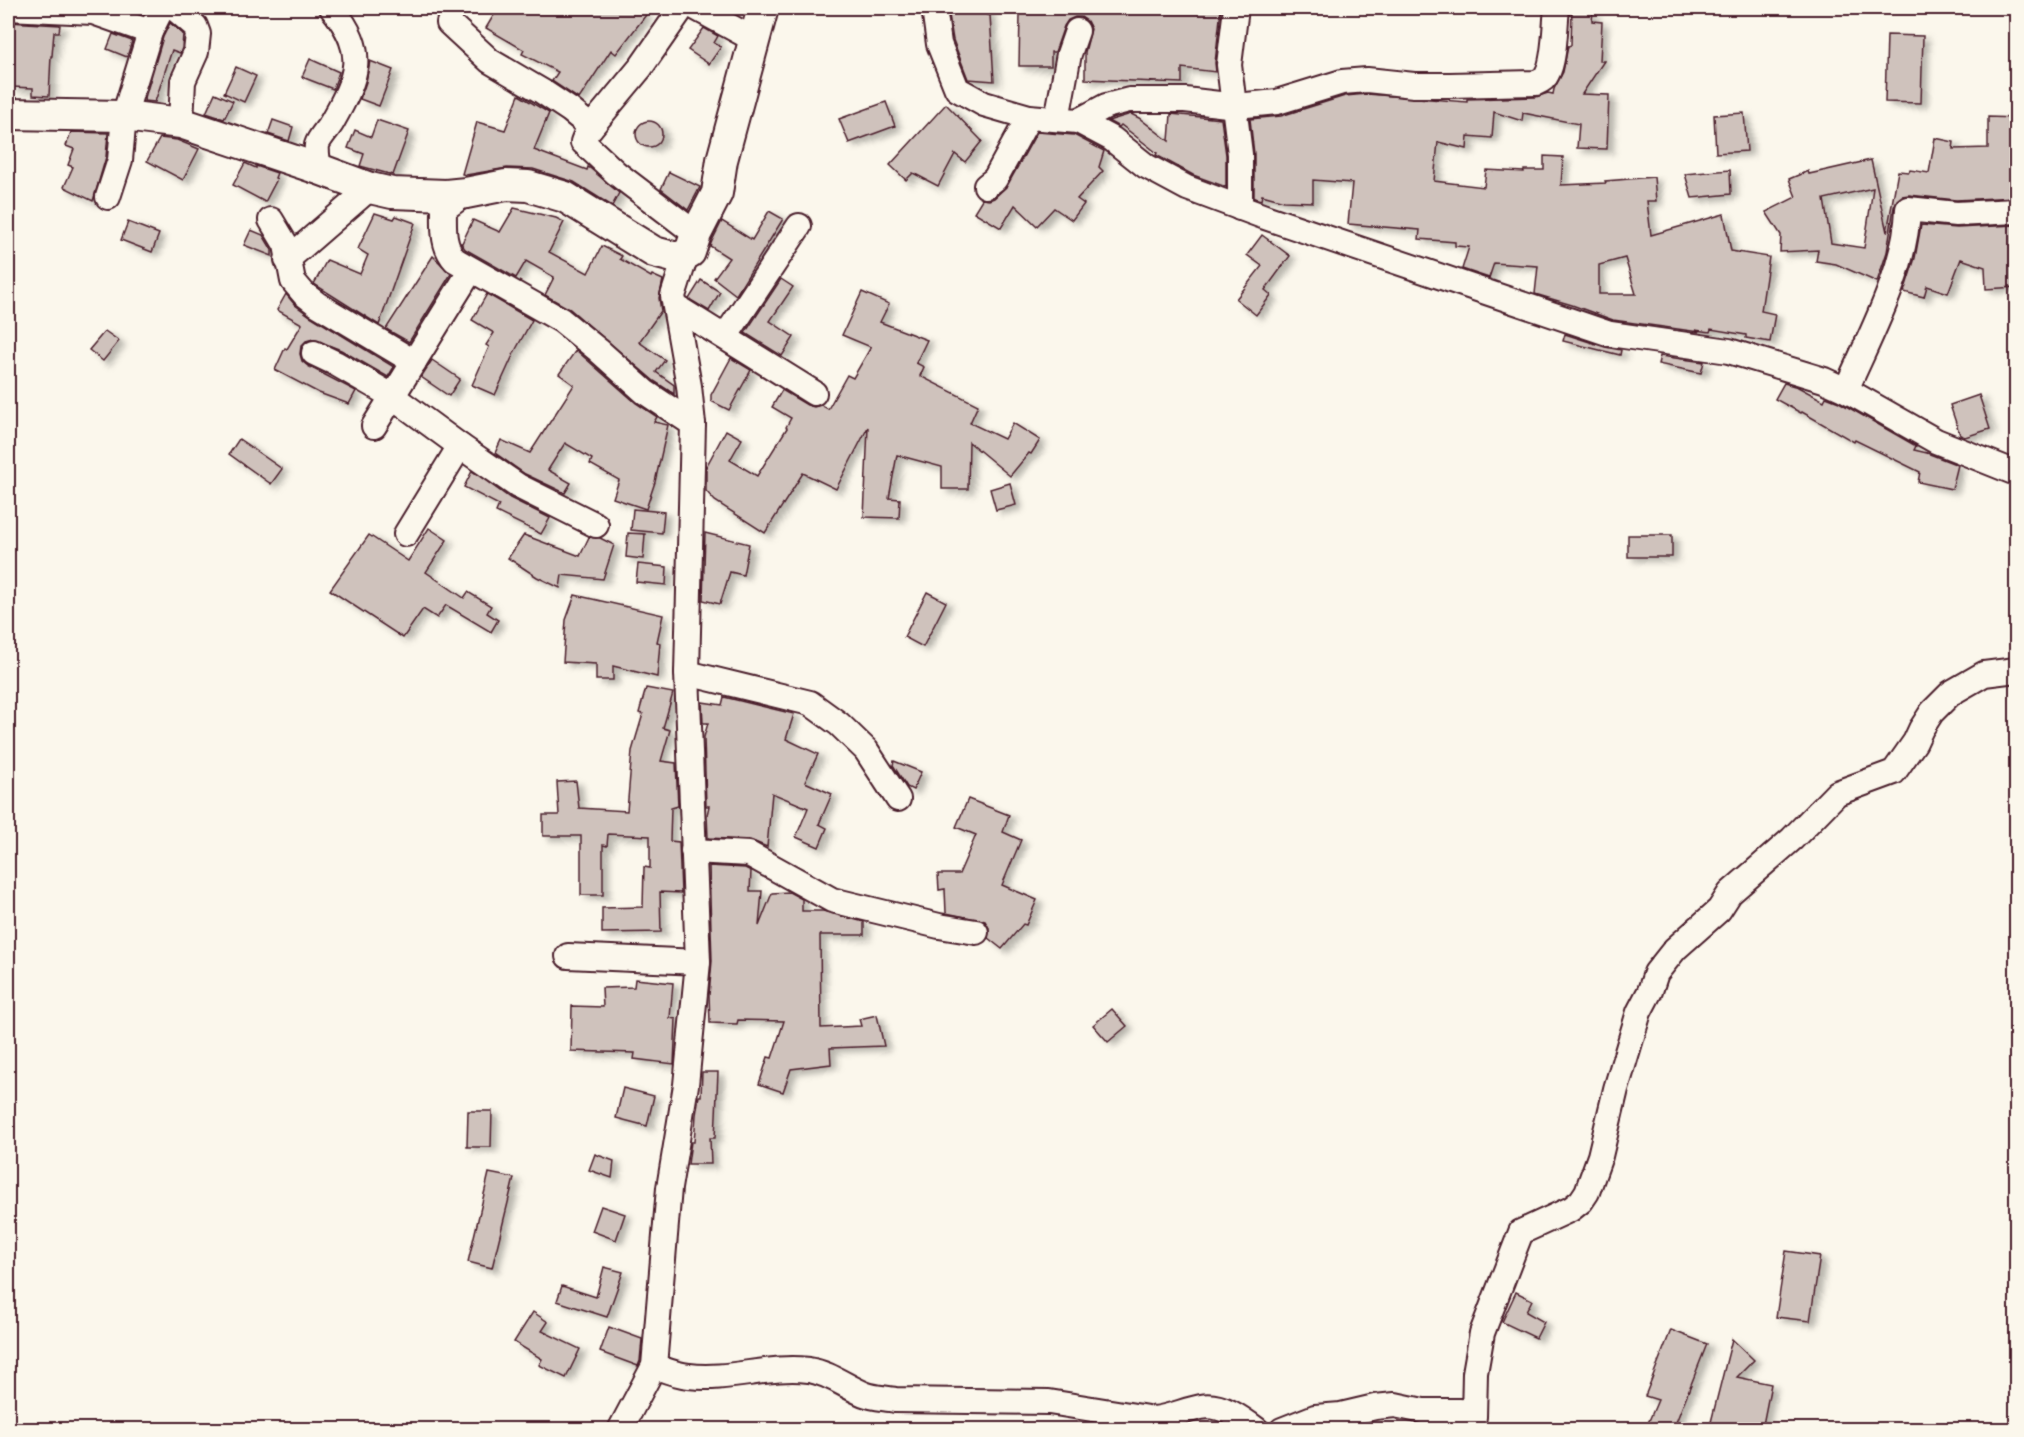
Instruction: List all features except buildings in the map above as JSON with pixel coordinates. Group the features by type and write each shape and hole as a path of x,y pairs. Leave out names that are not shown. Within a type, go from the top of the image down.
{"street":[{"path":"8,8 93,12 150,33"},
{"path":"108,197 120,160 124,116 150,33 162,8"},
{"path":"174,8 195,26 198,34 196,52 183,81 181,123"},
{"path":"319,169 317,146 343,101 354,75 356,62 355,50 347,29 332,8"},
{"path":"682,8 641,67 584,137 583,142 691,244"},
{"path":"696,8 753,39"},
{"path":"620,1430 654,1366 669,1188 686,1085 698,962 687,673 693,424 689,386 673,296 691,244 717,193 722,160 763,8"},
{"path":"934,8 939,44 957,89 984,104 1029,117 1067,120 1112,139 1146,166 1187,188 1610,334 1728,351 1824,380 1936,441 2016,473"},
{"path":"1236,8 1229,65 1236,106 1240,154 1240,208"},
{"path":"1067,120 1129,100 1185,100 1236,106 1277,102 1342,82 1441,85 1536,83 1544,79 1549,71 1557,8"},
{"path":"449,23 490,62 570,110 591,128"},
{"path":"1067,120 1069,54 1077,32"},
{"path":"8,114 124,116 181,123 370,188 392,193 422,195 466,193 506,185 528,186 565,197 654,252 673,257 691,244"},
{"path":"987,186 995,179 1029,117"},
{"path":"287,260 370,188"},
{"path":"466,193 444,209 444,228 449,254 471,270 561,320 645,392 693,424"},
{"path":"1846,390 1890,290 1908,223 1908,209 1956,214 2016,211"},
{"path":"271,220 286,245 287,260 293,281 304,294 414,362"},
{"path":"725,337 799,226"},
{"path":"374,426 471,270"},
{"path":"675,307 814,393"},
{"path":"314,353 392,396 518,486 596,525"},
{"path":"406,534 460,446"},
{"path":"1481,1423 1475,1373 1482,1333 1521,1232 1571,1209 1587,1192 1600,1156 1625,1053 1656,973 1676,949 1719,910 1730,893 1784,846 1837,793 1894,772 1932,712 1951,693 1984,674 2016,670"},
{"path":"687,673 810,703 839,724 866,750 898,799"},
{"path":"693,851 749,854 832,900 939,926 976,932"},
{"path":"568,956 698,962"},
{"path":"654,1366 688,1376 712,1377 791,1369 811,1371 824,1374 863,1394 895,1400 1049,1402 1154,1419 1170,1417 1203,1406 1212,1406 1223,1409 1257,1430"},
{"path":"1282,1430 1316,1417 1395,1405 1423,1410 1460,1411 1481,1423"}]}
